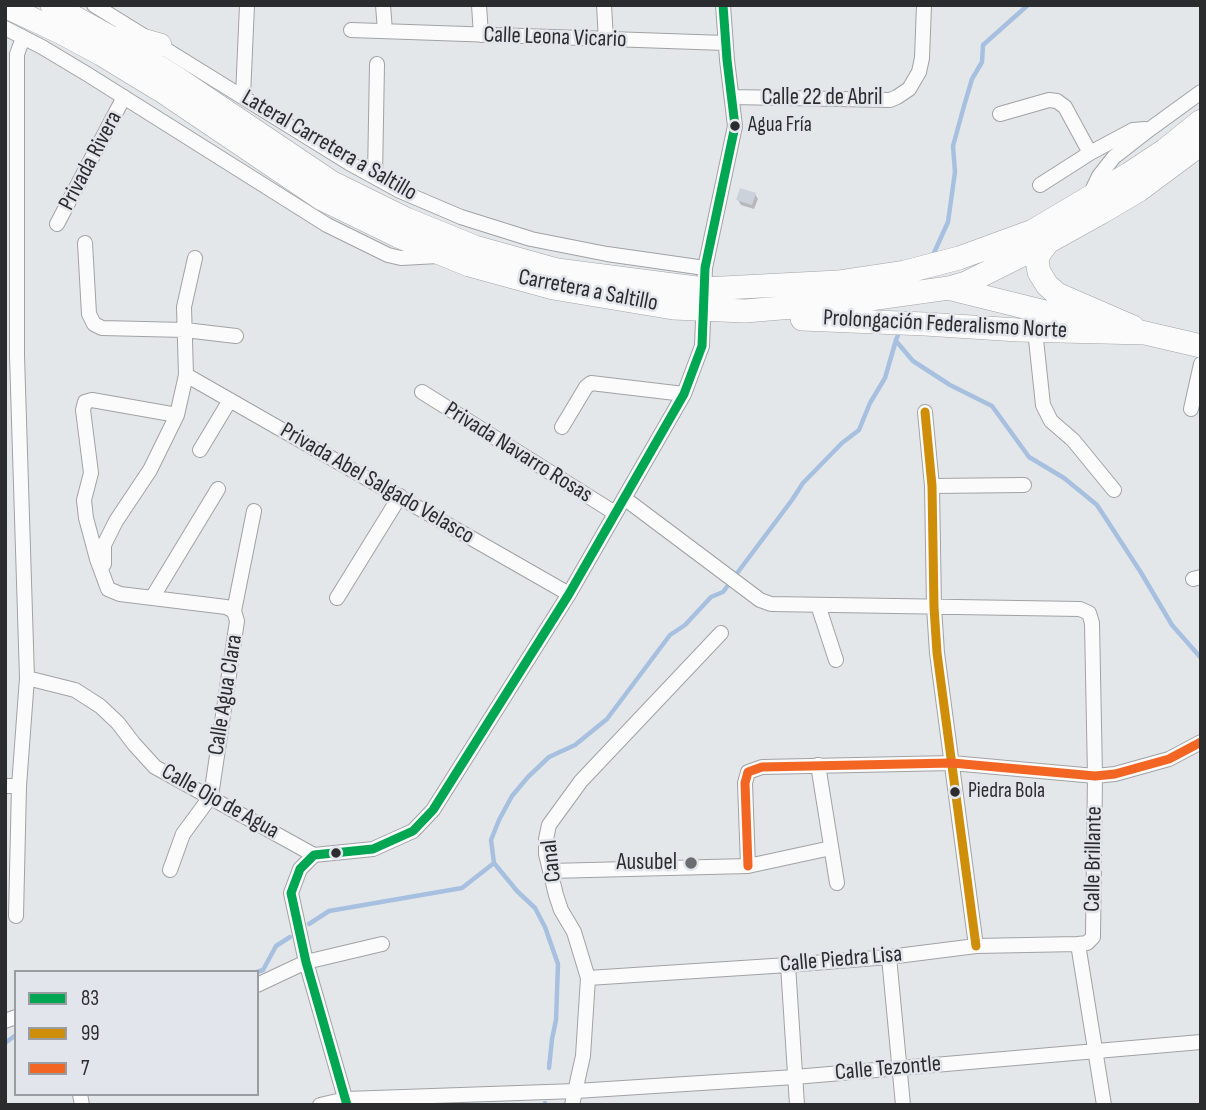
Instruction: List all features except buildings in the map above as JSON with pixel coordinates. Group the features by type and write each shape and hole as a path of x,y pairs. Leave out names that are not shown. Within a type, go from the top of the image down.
{"main road":[{"name":"Carretera a Saltillo","path":"52,5 175,77 331,182 406,219 475,247 557,270 704,289 841,302 905,272"},
{"name":"Carretera a Saltillo","path":"5,6 72,38 154,87 322,199 398,236 469,265 553,288 673,308 704,289"},
{"path":"112,38 132,37 160,45"},
{"name":"Carretera a Saltillo","path":"939,281 959,258 1033,231 1129,174 1201,121"},
{"name":"Carretera a Saltillo","path":"704,289 745,311 841,302 939,281 966,283 1048,242 1139,190 1201,144"},
{"path":"1048,242 1037,261 1039,272 1047,285 1057,294 1145,332"},
{"name":"Prolongación Federalismo Norte","path":"905,272 1072,319 1145,332 1201,346"},
{"name":"Prolongación Federalismo Norte","path":"841,302 925,324 1145,332"}],"street":[{"name":"Lateral Carretera a Saltillo","path":"94,5 400,191 461,217 531,239 607,254 704,289"},
{"path":"243,96 247,5"},
{"path":"383,5 385,31"},
{"path":"479,5 481,35"},
{"path":"604,5 606,40"},
{"path":"347,1102 306,962 291,893 300,869 314,855 373,849 413,831 433,810 569,594 684,394 702,346 704,289 735,126 723,5"},
{"name":"Calle 22 de Abril","path":"732,97 890,100 897,97 909,89 919,72 924,5"},
{"path":"5,28 42,47 124,97 327,225 388,256 401,258 445,255"},
{"name":"Calle Leona Vicario","path":"351,30 725,43"},
{"path":"16,916 12,786 27,678 17,356 18,54 23,38"},
{"path":"374,176 377,64"},
{"path":"1089,197 1099,176 1114,157 1201,92"},
{"name":"Privada Rivera","path":"57,224 124,97"},
{"path":"1000,114 1057,100 1065,107 1090,153"},
{"path":"1040,185 1133,130 1150,129"},
{"path":"85,243 89,314 94,324 102,328 185,330 236,336"},
{"path":"103,578 104,545 116,521 150,470 177,415 186,375 184,307 195,258"},
{"path":"1035,330 1043,405 1051,421 1073,440 1114,490"},
{"path":"1191,409 1201,364"},
{"name":"Privada Abel Salgado Velasco","path":"186,375 569,594"},
{"path":"562,427 591,383 684,394"},
{"name":"Privada Navarro Rosas","path":"422,393 615,513"},
{"path":"177,415 92,400 85,402 83,410 91,473 84,500 86,518 103,578 108,589 120,594 226,607 234,611"},
{"path":"200,450 230,400"},
{"path":"925,411 932,486 937,653 976,946"},
{"path":"932,486 1024,485"},
{"path":"152,598 218,489"},
{"path":"337,598 400,496"},
{"path":"624,498 753,595 771,604 934,607"},
{"name":"Calle Agua Clara","path":"170,870 183,834 211,796 237,621 234,611 254,511"},
{"path":"818,605 836,660"},
{"name":"Calle Brillante","path":"934,607 1080,609 1089,613 1092,622 1096,776 1093,937"},
{"name":"Canal","path":"574,1098 583,1056 588,978 574,932 561,910 551,871 546,839 549,825 581,781 721,633"},
{"name":"Calle Ojo de Agua","path":"27,678 75,690 100,706 155,767 314,855"},
{"path":"748,866 745,783 748,772 762,767 952,763 1096,776 1115,774 1169,759 1201,742"},
{"path":"818,765 837,883"},
{"path":"551,871 748,866 831,848"},
{"name":"Calle Piedra Lisa","path":"588,978 889,957 976,946 1078,944 1087,943 1093,937"},
{"path":"259,984 306,962 382,944"},
{"name":"Calle Brillante","path":"1078,944 1104,1105"},
{"path":"889,957 903,1105"},
{"path":"788,965 797,1105"},
{"name":"Calle Tezontle","path":"320,1105 347,1102 574,1098 1201,1042"}],"waterway":[{"path":"933,255 948,222 955,172 953,146 972,79 982,62 983,45 1028,5"},
{"path":"549,1068 556,1020 558,964 535,908 494,863 491,840 499,820 512,796 549,757 575,745 607,719 670,635 685,625 711,597 723,592 803,483 842,443 859,430 870,403 885,378 900,330"},
{"path":"896,341 913,361 950,385 992,406 1029,457 1064,478 1097,505 1172,625 1201,658"},
{"path":"309,924 329,911 462,888 494,863"},
{"path":"259,971 263,970 276,946 290,937"},
{"path":"5,1043 14,1036"}],"transit line":[{"name":"83","path":"347,1105 306,962 291,893 300,869 314,855 373,849 413,831 433,810 569,594 684,394 702,346 705,268 735,126 723,5"},
{"name":"99","path":"925,412 932,486 937,653 976,946"},
{"name":"7","path":"748,866 745,783 748,772 762,767 952,763 1095,776 1115,774 1169,759 1201,742"}],"place":[{"name":"Agua Fría","path":"735,126"},
{"name":"Piedra Bola","path":"955,792"},
{"name":"Ausubel","path":"691,863"}]}
